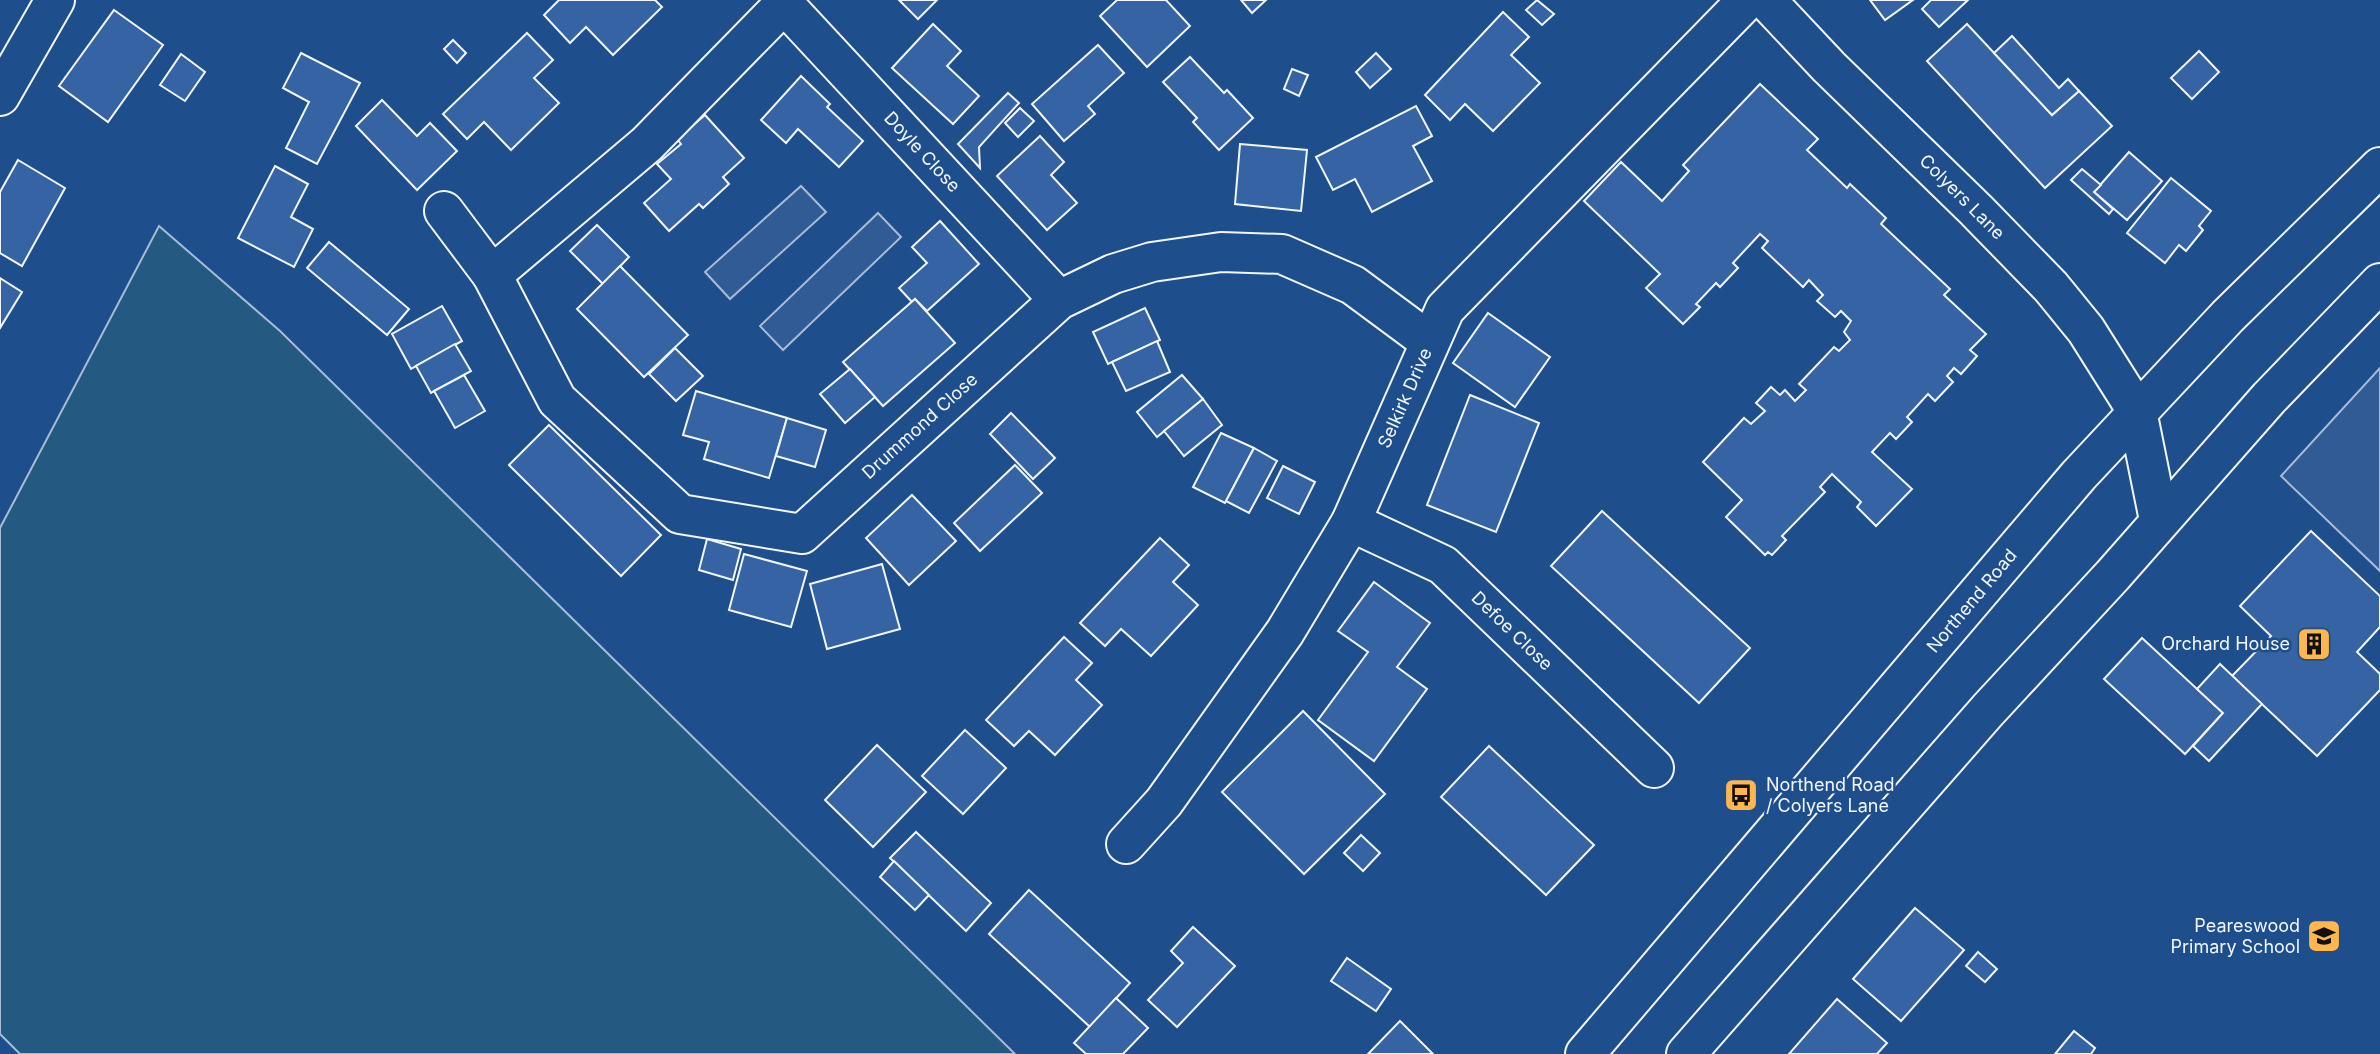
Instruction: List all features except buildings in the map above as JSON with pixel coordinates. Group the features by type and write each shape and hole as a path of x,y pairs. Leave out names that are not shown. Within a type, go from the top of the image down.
{"street":[{"path":"0,96 55,0"},
{"name":"Selkirk Drive","path":"1126,844 1164,802 1277,643 1351,522 1445,309 1746,0"},
{"name":"Colyers Lane","path":"1766,0 1829,67 2051,288 2086,330 2137,411"},
{"name":"Doyle Close","path":"492,275 647,144 786,2 1059,300"},
{"name":"Northend Road","path":"1585,1054 2137,411 2380,167"},
{"name":"Drummond Close","path":"444,211 492,275 557,400 680,514 802,534 1059,300 1113,274 1152,262 1221,252 1282,254 1353,285 1430,342"},
{"path":"1686,1054 1786,936 2113,575 2159,520 2269,398 2380,283"},
{"path":"2137,411 2159,520"},
{"name":"Defoe Close","path":"1351,522 1443,565 1654,768"}],"shaded area":[{"path":"801,186 826,212 730,299 705,272"},
{"path":"878,213 901,237 783,350 760,326"},
{"path":"159,226 280,331 1015,1054 20,1054 0,1034 0,528"},
{"path":"2380,368 2380,571 2281,476"}],"place":[{"name":"Orchard House","path":"2314,644"},
{"name":"Northend Road / Colyers Lane","path":"1741,795"},
{"name":"Peareswood Primary School","path":"2324,936"}]}
